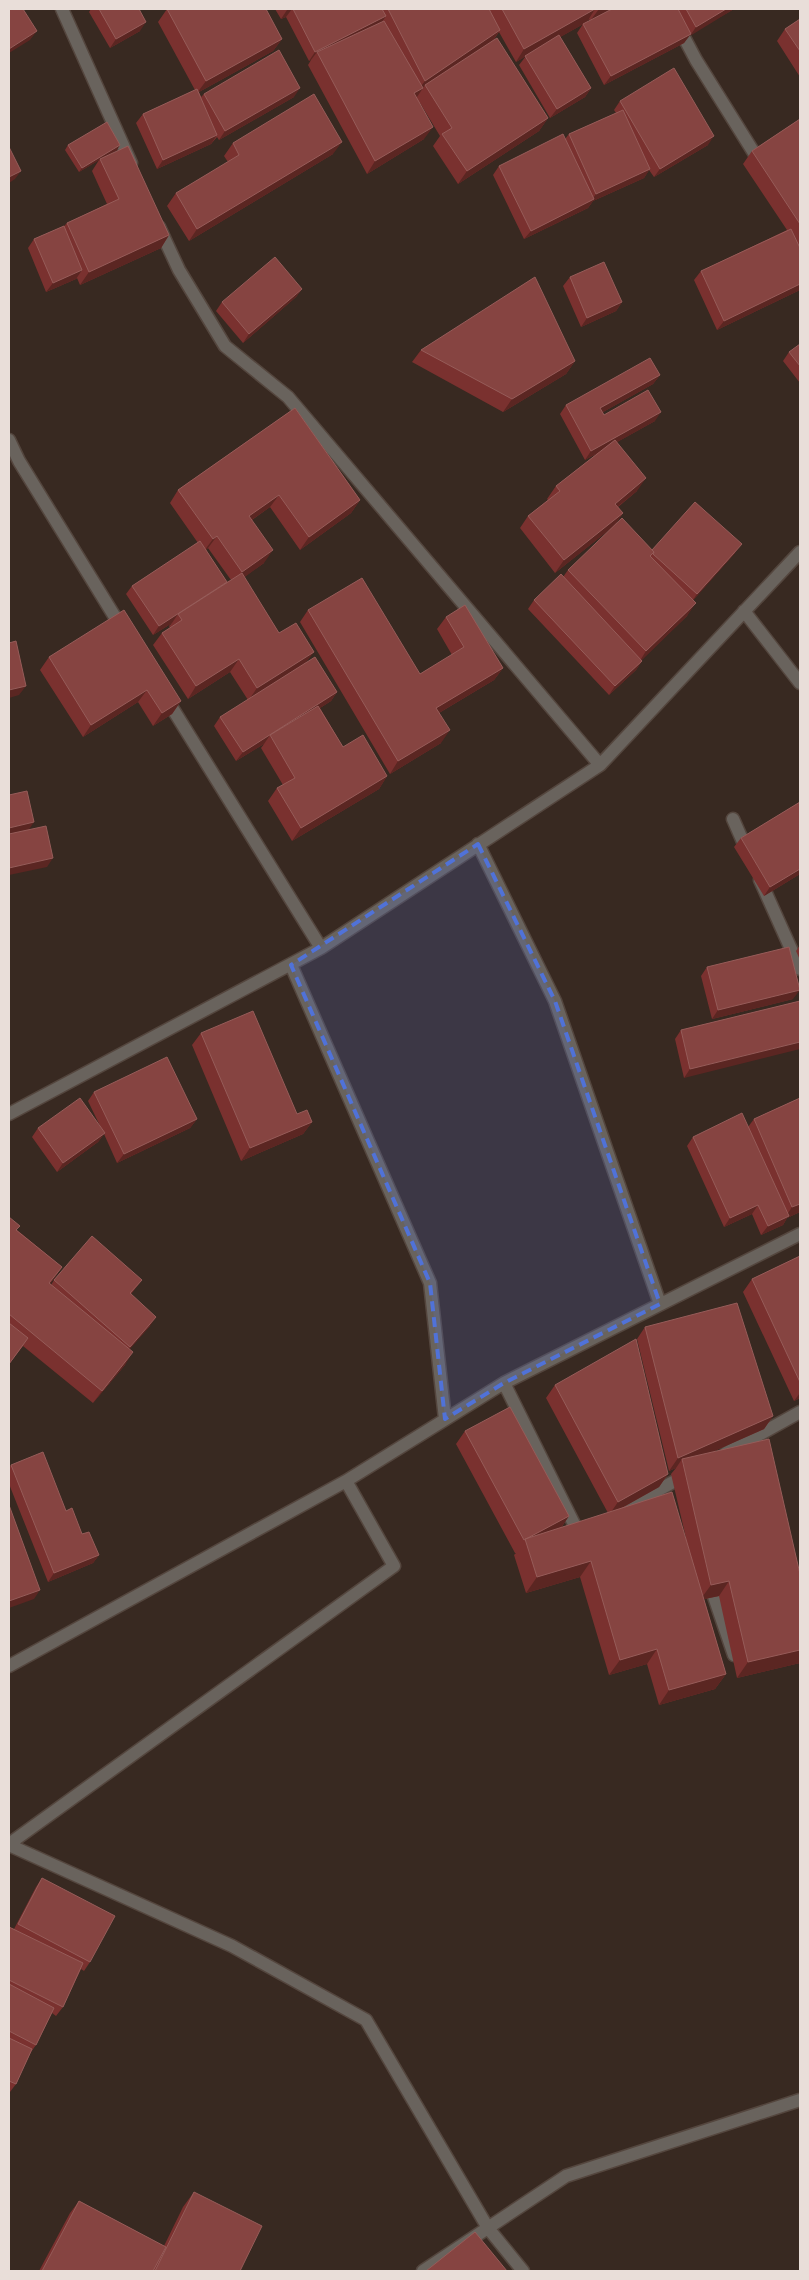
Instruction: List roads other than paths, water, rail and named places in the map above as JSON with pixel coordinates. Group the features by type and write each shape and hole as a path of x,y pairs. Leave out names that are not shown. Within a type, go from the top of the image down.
{"street":[{"path":"62,9 134,171"},
{"path":"669,9 696,60 769,177"},
{"path":"155,216 179,270 225,346 288,397 600,765"},
{"path":"9,440 19,461 128,638"},
{"path":"9,1114 321,948 600,765 800,552"},
{"path":"744,611 800,683"},
{"path":"160,688 321,948"},
{"path":"733,819 800,969"},
{"path":"478,844 555,1001 660,1304"},
{"path":"291,964 430,1283 445,1419"},
{"path":"9,1666 346,1481 504,1383 800,1234"},
{"path":"504,1383 579,1534 681,1483 696,1470"},
{"path":"713,1460 800,1412"},
{"path":"346,1481 394,1566 9,1845 232,1946 366,2020 488,2228 523,2271"},
{"path":"705,1570 739,1672"},
{"path":"422,2271 566,2176 800,2100"}]}
